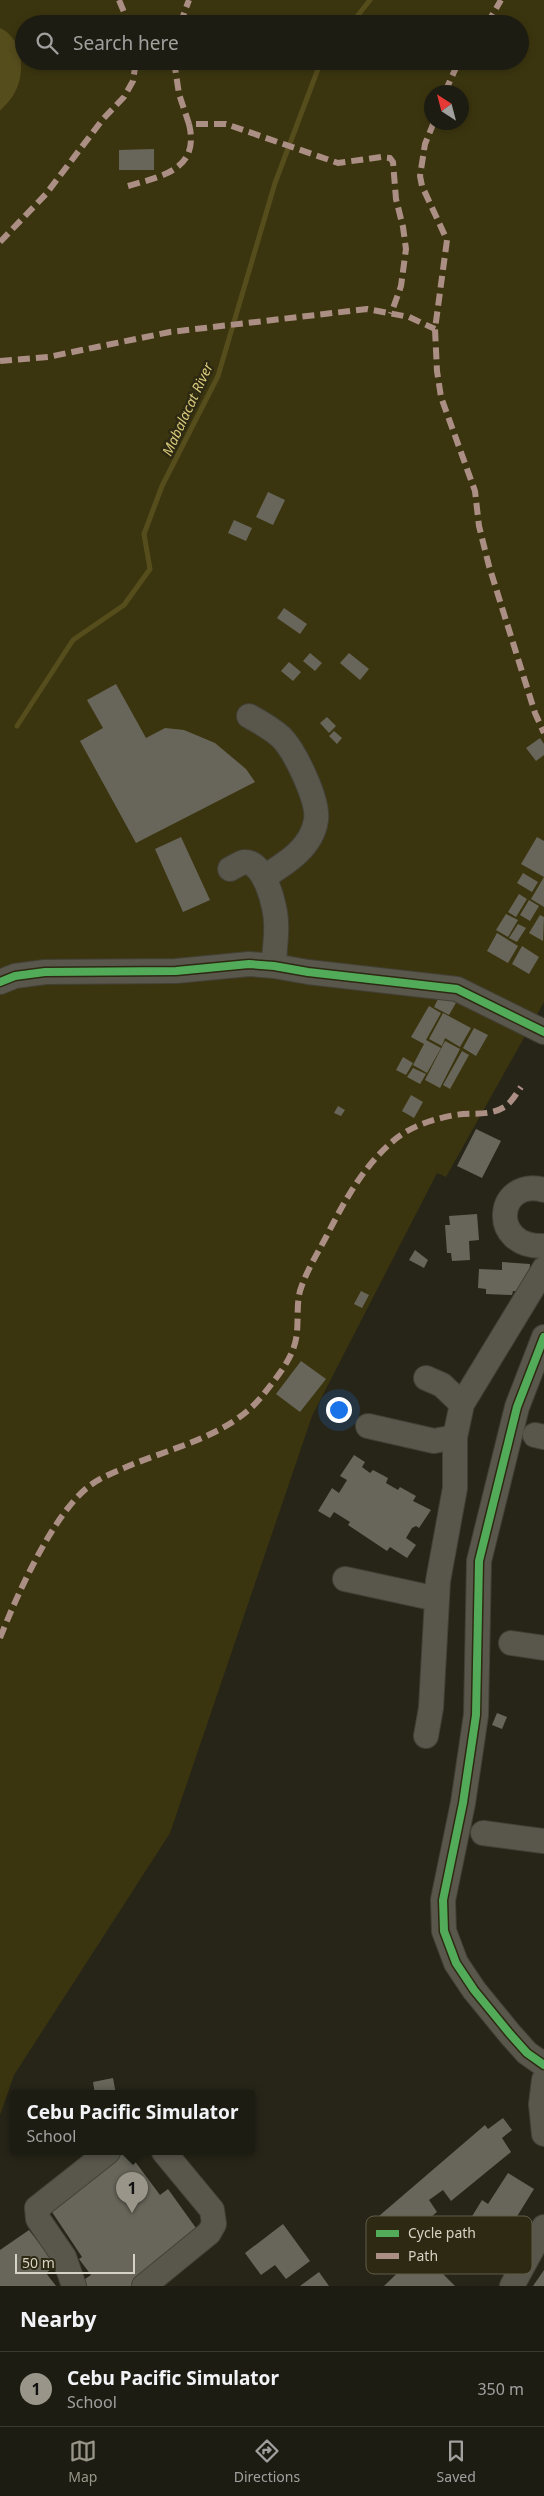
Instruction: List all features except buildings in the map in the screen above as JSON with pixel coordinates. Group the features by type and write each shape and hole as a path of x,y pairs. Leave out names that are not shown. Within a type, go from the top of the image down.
{"street":[{"path":"249,716 282,738 306,779 314,800 317,820 309,840 291,861 264,877"},
{"path":"230,869 243,862 250,864 264,877 276,923 274,966"},
{"path":"0,982 15,976 45,972 176,971 249,964 274,966 308,972 457,989 544,1032"},
{"path":"544,1190 527,1188 519,1191 507,1203 504,1220 507,1228 518,1241 544,1246"},
{"path":"426,1736 431,1708 438,1581 455,1488 455,1437 462,1404 544,1269"},
{"path":"544,1337 516,1407 480,1561 476,1714 463,1803 443,1900 444,1931 456,1963 474,1990 510,2034 527,2053 544,2065"},
{"path":"426,1378 442,1385 462,1404"},
{"path":"368,1426 434,1441 455,1437"},
{"path":"345,1579 437,1599"},
{"path":"511,1643 544,1648"},
{"path":"484,1833 544,1842"},
{"path":"544,2080 541,2104 544,2134"},
{"path":"74,2286 64,2257 38,2219 37,2208 104,2155"},
{"path":"144,2286 209,2233 214,2224 212,2210 166,2155"},
{"path":"532,2249 544,2227"},
{"path":"512,2286 519,2274"}],"shaded area":[{"path":"0,0 544,0 544,1002 446,1177 437,1173 312,1416 170,1833 14,2075 0,2115"},
{"path":"0,28 15,41 15,70 21,70 21,75 15,92 0,111"}],"waterway":[{"name":"Mabalacat River","path":"358,15 370,0"},
{"name":"Mabalacat River","path":"17,726 73,640 124,605 150,569 144,534 162,486 218,376 275,183 318,70"}],"marked path":[{"path":"119,0 125,15"},
{"path":"183,15 189,0"},
{"path":"492,15 501,0"},
{"path":"0,242 46,194 103,119 124,97 133,81 135,70"},
{"path":"175,70 179,94 189,124 226,124 338,163 381,157 390,158 393,162 396,199 406,249 401,286 391,314"},
{"path":"448,85 455,70"},
{"path":"128,186 166,174 184,161 189,151 191,139 189,124"},
{"path":"431,130 425,144 420,176 422,186 447,240 435,329 437,371 441,397 475,491 479,526 489,566 535,713 544,733"},
{"path":"0,361 48,357 170,332 367,309 409,317 435,329"},
{"path":"0,1638 26,1579 49,1536 61,1517 88,1487 115,1472 217,1431 234,1421 263,1395 283,1369 294,1347 300,1291 308,1271 354,1188 381,1152 398,1137 421,1124 455,1115 494,1112 506,1106 521,1087"}],"cycle path":[{"path":"0,982 15,976 45,972 176,971 249,964 274,966 308,972 457,989 544,1032"},
{"path":"544,1337 517,1407 479,1561 476,1715 463,1803 443,1900 444,1931 456,1963 474,1990 510,2034 527,2053 544,2065"}],"place":[{"name":"Cebu Pacific Simulator","path":"132,2213"}]}
